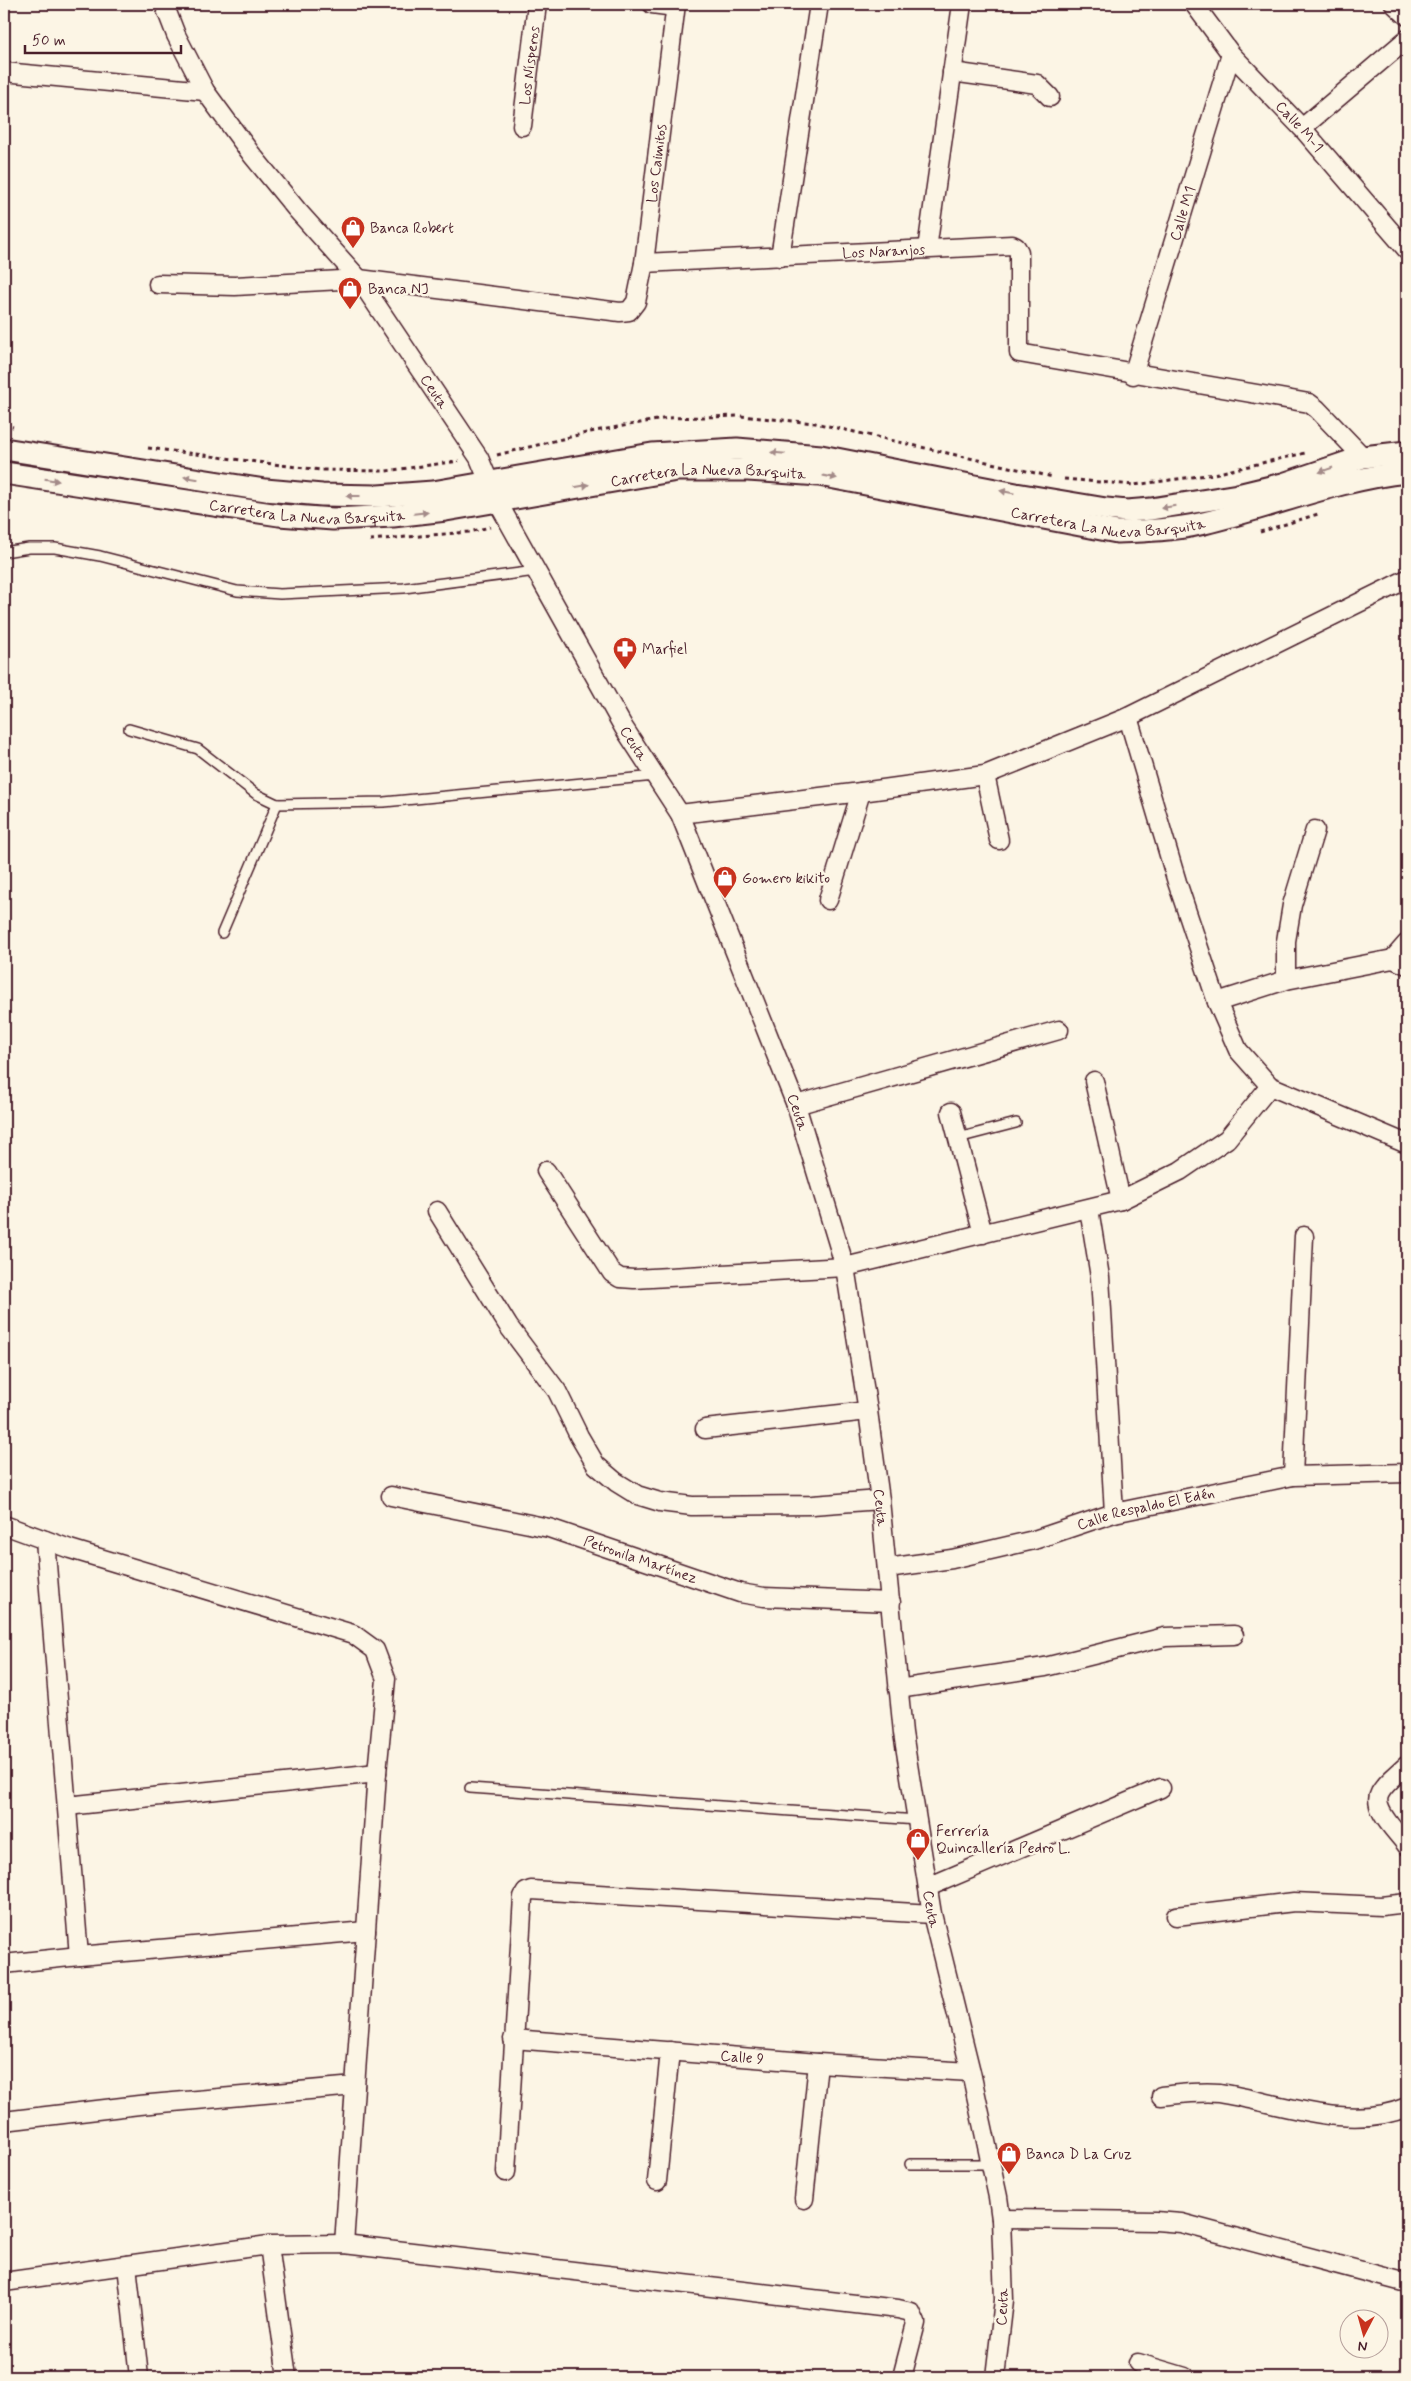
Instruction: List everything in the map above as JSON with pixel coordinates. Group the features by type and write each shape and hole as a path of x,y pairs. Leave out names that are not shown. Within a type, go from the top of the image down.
{"street":[{"name":"Ceuta","path":"164,4 176,35 205,91 252,155 297,210 360,279 479,458 492,492 624,728 680,814 796,1105 845,1266 880,1500 898,1689 932,1914 971,2072 992,2164 1002,2219 1004,2300 996,2377"},
{"name":"Los Nísperos","path":"522,126 537,4"},
{"path":"652,4 676,6"},
{"path":"780,256 819,4"},
{"path":"927,249 962,4"},
{"name":"Calle M-1","path":"1194,4 1231,54 1302,128 1407,250"},
{"path":"1394,4 1407,16"},
{"name":"Los Caimitos","path":"360,279 620,312 628,311 636,302 644,263 676,6"},
{"path":"1302,128 1407,39"},
{"name":"Calle M1","path":"1133,374 1231,54"},
{"path":"4,72 205,91"},
{"path":"952,72 1037,84 1050,97"},
{"name":"Los Naranjos","path":"644,263 1012,245 1019,252 1019,354 1133,374"},
{"path":"158,284 235,286 360,279"},
{"path":"1133,374 1309,403 1318,408 1363,457"},
{"name":"Carretera La Nueva Barquita","path":"4,449 265,490 322,495 378,496 432,492 492,492 677,470 748,470 819,475 1117,532 1159,531 1203,524 1372,476 1407,472"},
{"name":"Carretera La Nueva Barquita","path":"4,473 279,514 333,519 428,512 492,492 652,454 737,449 822,456 1016,494 1127,511 1238,495 1283,484 1363,457 1407,452"},
{"path":"680,814 985,775 1128,717 1407,579"},
{"path":"1128,717 1177,882 1216,1002 1238,1050 1270,1086 1407,1144"},
{"path":"985,775 999,840"},
{"path":"828,900 861,792"},
{"path":"1286,980 1286,941 1292,905 1315,830"},
{"path":"1216,1002 1286,980 1400,962 1407,942"},
{"path":"796,1105 1058,1030"},
{"path":"1094,1081 1121,1200"},
{"path":"546,1171 612,1274 620,1278 634,1279 845,1266 1121,1200 1180,1171 1227,1139 1270,1086"},
{"path":"952,1112 982,1234"},
{"path":"1089,1209 1100,1277 1114,1513"},
{"path":"437,1211 510,1327 557,1391 579,1436 596,1465 637,1496 660,1502 692,1506 812,1505 880,1500"},
{"path":"1294,1476 1304,1236"},
{"path":"705,1429 868,1411"},
{"name":"Calle Respaldo El Edén","path":"887,1568 952,1558 1034,1540 1114,1513 1294,1476 1407,1473"},
{"name":"Petronila Martínez","path":"391,1496 548,1528 740,1593 764,1597 891,1602"},
{"path":"4,1525 45,1540 353,1634 375,1650 386,1679 377,1773 344,2244"},
{"path":"45,1540 79,1956"},
{"path":"898,1689 1045,1667 1165,1637 1234,1635"},
{"path":"1407,1765 1381,1791 1378,1798 1378,1808 1407,1846"},
{"path":"67,1806 377,1773"},
{"path":"928,1887 1160,1788"},
{"path":"506,2172 523,1897 526,1892 531,1890 932,1914"},
{"path":"1176,1916 1294,1902 1381,1906 1407,1903"},
{"path":"4,1964 366,1931"},
{"name":"Calle 9","path":"513,2039 818,2063 971,2072"},
{"path":"657,2181 670,2051"},
{"path":"804,2199 818,2063"},
{"path":"4,2121 139,2105 354,2086"},
{"path":"1161,2096 1193,2092 1218,2093 1348,2118 1376,2116 1407,2108"},
{"path":"1002,2219 1181,2223 1406,2279"},
{"path":"269,2244 288,2377"},
{"path":"4,2282 269,2244 344,2244 911,2312 916,2323 902,2377"},
{"path":"127,2265 139,2377"},
{"path":"1138,2363 1185,2377"}],"lane":[{"path":"4,552 28,548 56,548 100,556 236,591 280,594 404,588 536,571"},
{"path":"129,729 198,749 256,794 277,804 384,802 655,776"},
{"path":"222,933 277,804"},
{"path":"958,1138 1016,1123"},
{"path":"470,1788 917,1820"},
{"path":"910,2164 992,2164"}],"path":[{"path":"146,448 320,470 386,472 479,458 590,432 668,418 740,416 815,423 1061,478 1134,485 1214,474 1314,450"},
{"path":"4,426 23,429"},
{"path":"1253,534 1319,514"},
{"path":"362,540 469,532 509,523"}],"place":[{"name":"Banca Robert","path":"353,249"},
{"name":"Banca NJ","path":"350,310"},
{"name":"Marfiel","path":"625,670"},
{"name":"Gomero kikito","path":"725,899"},
{"name":"Ferrería Quincallería Pedro L.","path":"918,1861"},
{"name":"Banca D La Cruz","path":"1009,2175"}]}
